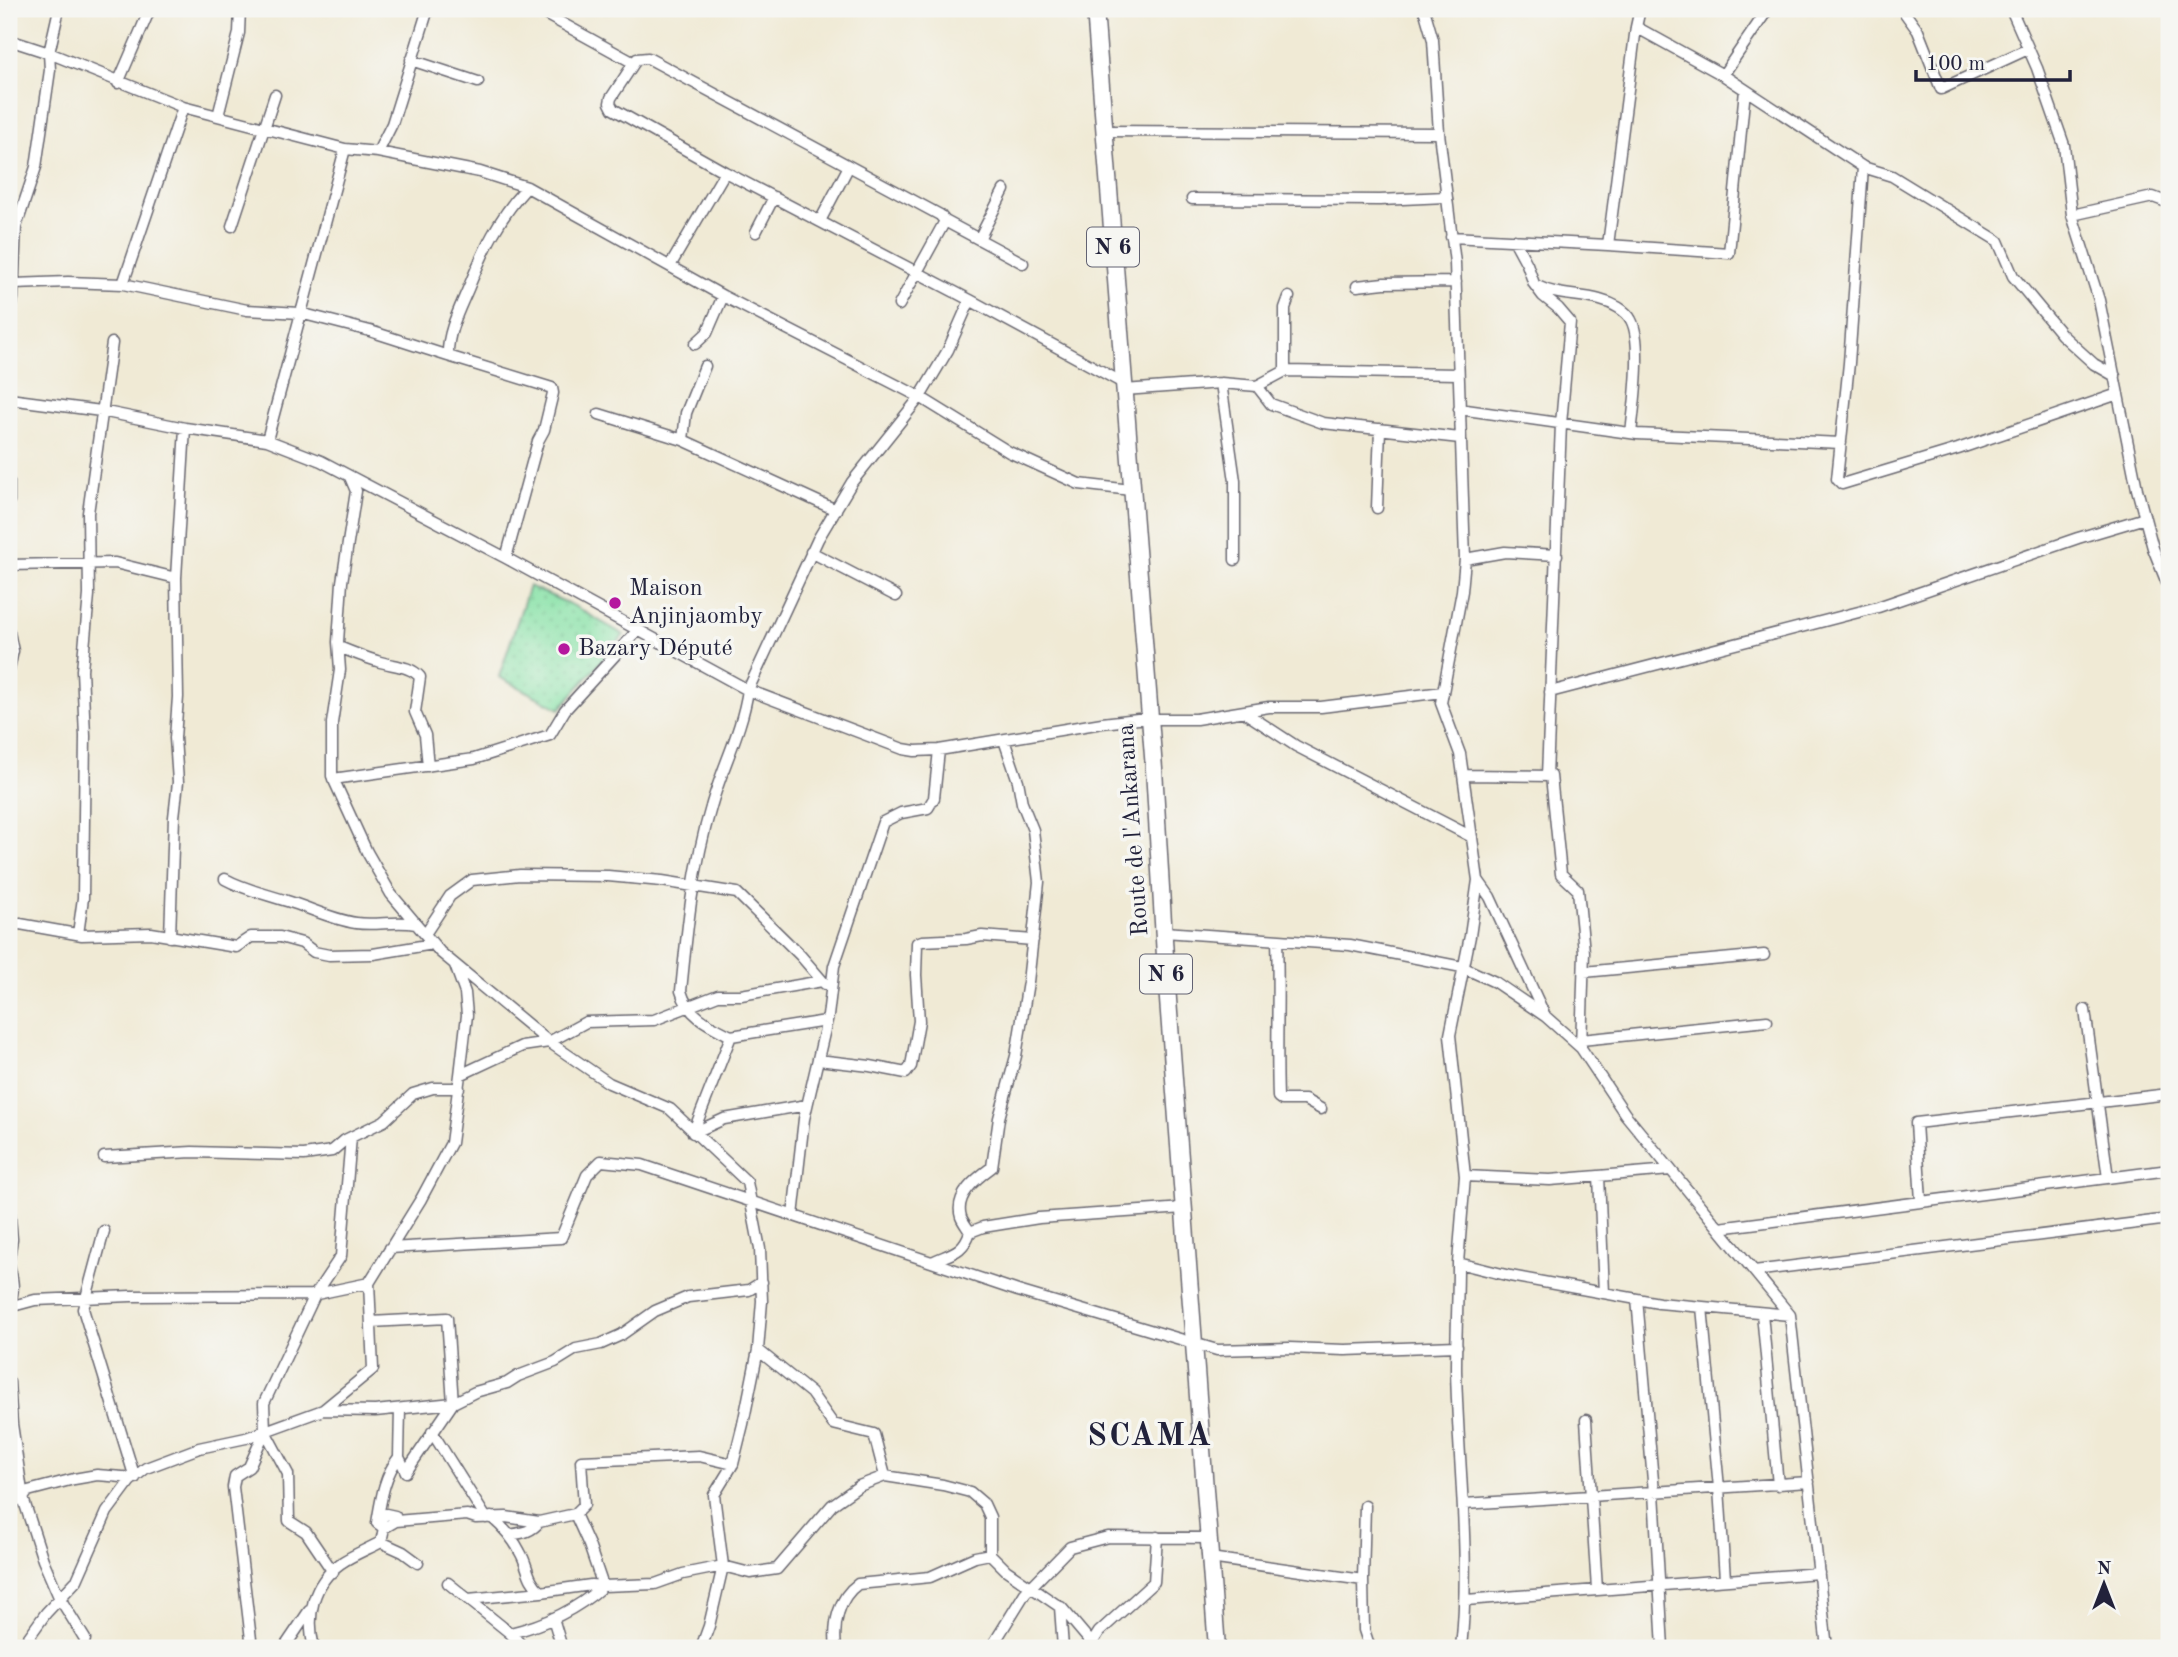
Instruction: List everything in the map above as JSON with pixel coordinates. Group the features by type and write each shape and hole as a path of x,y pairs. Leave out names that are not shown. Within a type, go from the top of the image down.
{"main road":[{"name":"Route de l'Ankarana","path":"1094,9 1217,1648"}],"street":[{"path":"9,321 14,284 14,217 36,167 50,70 49,54 59,9"},
{"path":"118,83 150,9"},
{"path":"218,116 239,33 240,9"},
{"path":"378,152 391,124 428,9"},
{"path":"536,9 634,63"},
{"path":"1424,9 1433,40 1438,133 1455,282 1465,559 1462,591 1441,703 1460,754 1478,880 1450,1035 1465,1176 1458,1263 1457,1346 1466,1600 1461,1648"},
{"path":"1608,245 1640,9"},
{"path":"1902,9 1918,31 1941,89 2028,49"},
{"path":"2011,9 2064,145 2072,215 2099,300 2137,489 2153,548 2169,588"},
{"path":"1723,75 1765,10"},
{"path":"1636,27 1723,75 1863,167 1892,176 1998,241 2013,276 2062,335 2094,364 2115,376"},
{"path":"9,40 183,107 345,149 378,152 480,172 527,187 723,296 919,397 1009,452 1079,484 1131,490"},
{"path":"1023,262 648,58 637,59 611,98 613,109 725,172 918,271 1124,387 1222,383 1257,386 1285,371 1458,374"},
{"path":"411,60 478,82"},
{"path":"1451,237 1729,253 1745,90"},
{"path":"232,226 275,95"},
{"path":"123,284 183,107"},
{"path":"1103,131 1438,133"},
{"path":"267,440 345,149"},
{"path":"820,221 849,166"},
{"path":"1863,167 1849,363 1837,479 1842,484 1958,449 2118,394"},
{"path":"670,266 725,172"},
{"path":"448,356 447,348 454,323 481,254 509,206 527,187"},
{"path":"979,239 1004,190"},
{"path":"756,232 774,197"},
{"path":"1192,199 1380,201 1446,197"},
{"path":"2072,215 2153,197 2169,203"},
{"path":"899,305 945,221"},
{"path":"1514,240 1534,284 1570,321 1561,424 1546,776"},
{"path":"1357,286 1455,282"},
{"path":"14,284 123,284 247,310 300,313 370,331 552,388 544,430 538,441 506,558"},
{"path":"1534,284 1552,293 1601,300 1617,306 1630,318 1637,334 1631,433"},
{"path":"695,344 707,333 723,296"},
{"path":"1285,371 1286,308 1289,297"},
{"path":"827,1021 731,1036 700,1020 684,1002 681,991 692,885 711,805 744,713 748,690 811,552 852,482 919,397 948,350 970,300"},
{"path":"78,934 83,898 85,736 82,670 89,595 88,513 112,343"},
{"path":"683,440 687,413 705,366"},
{"path":"1222,383 1235,481 1235,560"},
{"path":"1257,386 1271,404 1323,423 1460,438"},
{"path":"9,435 10,399 101,411 185,428 267,440 321,461 748,690 903,749 939,750 1102,723 1196,719 1269,708 1321,707 1443,692"},
{"path":"1459,409 1631,433 1841,443"},
{"path":"599,414 683,440 836,510"},
{"path":"170,937 174,817 178,782 175,738 178,697 176,578 185,428"},
{"path":"1377,508 1380,429"},
{"path":"350,477 356,491 342,582 340,670 331,723 333,779 367,852 391,894 433,944 455,965 549,1042 609,1083 670,1109 747,1182 760,1249 762,1282 758,1350 733,1464 714,1494 723,1566 701,1648"},
{"path":"9,482 9,501"},
{"path":"1550,692 1878,607 2078,538 2145,518"},
{"path":"811,552 896,596"},
{"path":"1465,559 1504,552 1557,555"},
{"path":"9,565 115,563 176,578"},
{"path":"333,779 474,759 550,735 565,710 638,630"},
{"path":"9,632 13,651 9,669"},
{"path":"339,647 377,662 416,672 419,677 415,712 425,735 428,766"},
{"path":"1244,712 1296,746 1472,837"},
{"path":"970,1231 961,1216 962,1198 969,1186 992,1167 999,1118 1016,1056 1039,883 1033,830 1022,803 1018,780 1004,740"},
{"path":"793,1216 807,1105 827,1021 834,966 883,822 901,813 928,808 934,798 939,750"},
{"path":"1463,775 1551,776 1561,874 1578,890 1584,952 1581,1044"},
{"path":"425,934 450,896 472,880 520,876 608,876 692,885 737,893 800,955 831,991"},
{"path":"225,879 245,889 333,918 355,923 416,924"},
{"path":"1478,880 1490,897 1545,1016"},
{"path":"9,925 78,934 151,933 236,947 251,937 280,937 302,943 314,952 329,955 373,954 433,944"},
{"path":"1164,932 1350,945 1462,967 1495,982 1581,1044 1625,1114 1790,1315 1827,1648"},
{"path":"818,1060 906,1073 911,1066 919,1021 917,943 982,936 1033,940"},
{"path":"1278,940 1278,1097 1282,1100 1305,1100 1321,1109"},
{"path":"1584,972 1764,955"},
{"path":"22,1648 59,1597 77,1580 107,1512 146,1468 199,1448 246,1438 323,1410 373,1369 369,1283 421,1199 451,1143 467,1015 465,993 455,965"},
{"path":"460,1075 522,1046 549,1042 586,1022 654,1020 718,995 741,995 822,981"},
{"path":"2085,1010 2108,1178"},
{"path":"1581,1044 1767,1021"},
{"path":"694,1133 731,1036"},
{"path":"104,1157 192,1152 303,1155 332,1150 384,1121 413,1094 433,1088 458,1088"},
{"path":"1921,1201 1916,1123 2169,1094"},
{"path":"694,1133 724,1119 807,1105"},
{"path":"333,1572 306,1532 289,1521 288,1474 265,1431 264,1404 315,1295 341,1256 351,1137"},
{"path":"390,1248 561,1238 587,1175 601,1161 642,1165 1018,1291 1217,1350 1345,1350 1457,1346"},
{"path":"1465,1176 1550,1180 1671,1170"},
{"path":"1719,1228 2169,1170"},
{"path":"1599,1176 1604,1293"},
{"path":"9,1206 12,1238 9,1258"},
{"path":"932,1262 961,1249 970,1231 983,1227 1039,1218 1184,1208"},
{"path":"1754,1271 2169,1219"},
{"path":"104,1231 83,1309 135,1478"},
{"path":"1458,1263 1510,1276 1637,1299 1790,1315"},
{"path":"9,1265 13,1278 13,1296 9,1304"},
{"path":"323,1410 375,1411 453,1403 555,1362 576,1349 601,1345 621,1335 655,1311 688,1297 749,1290 762,1282"},
{"path":"9,1304 85,1298 315,1295 369,1283"},
{"path":"1637,1299 1654,1492 1663,1648"},
{"path":"1702,1307 1725,1580"},
{"path":"1762,1313 1778,1485"},
{"path":"371,1322 447,1318 453,1403 406,1472 399,1457 400,1409"},
{"path":"758,1350 811,1393 833,1424 874,1434 885,1476"},
{"path":"9,1382 23,1498 43,1560 59,1597 85,1640 83,1648"},
{"path":"1586,1420 1597,1589"},
{"path":"252,1648 233,1487 235,1476 249,1467 265,1431"},
{"path":"432,1432 488,1518 509,1535 519,1550 532,1584 541,1591"},
{"path":"380,1526 386,1514 395,1516 396,1521 454,1515 506,1517 539,1522 575,1514 584,1505 581,1461 699,1456 733,1464"},
{"path":"380,1542 384,1484 391,1467 399,1457"},
{"path":"9,1503 23,1498 28,1491 74,1479 97,1475 135,1478"},
{"path":"468,1599 591,1585 655,1584 683,1574 723,1566 750,1573 777,1569 832,1504 859,1486 885,1476 943,1485 970,1493 984,1504 990,1517 990,1553 1006,1570 1060,1607 1092,1647 1099,1632 1154,1582 1157,1537"},
{"path":"1464,1504 1809,1482"},
{"path":"1365,1506 1364,1630 1367,1646 1370,1648"},
{"path":"575,1514 603,1586"},
{"path":"509,1535 535,1528 539,1522"},
{"path":"519,1550 525,1532"},
{"path":"991,1648 1030,1587 1070,1547 1108,1536 1208,1538"},
{"path":"284,1648 310,1611 320,1586 339,1564 380,1542"},
{"path":"380,1542 418,1563"},
{"path":"836,1648 838,1611 848,1591 858,1584 930,1577 990,1553"},
{"path":"1210,1558 1363,1580"},
{"path":"1466,1600 1819,1573"},
{"path":"448,1583 510,1633 524,1648"},
{"path":"510,1633 553,1618 581,1604 603,1586"},
{"path":"1060,1607 1063,1648"},
{"path":"310,1611 314,1648"},
{"path":"553,1618 562,1648"}],"green space":[{"path":"529,586 572,605 624,635 560,709 499,677"}],"place":[{"name":"Maison Anjinjaomby","path":"615,603"},
{"name":"Bazary Député","path":"564,649"}],"district":[{"name":"SCAMA","path":"1150,1437"}]}
